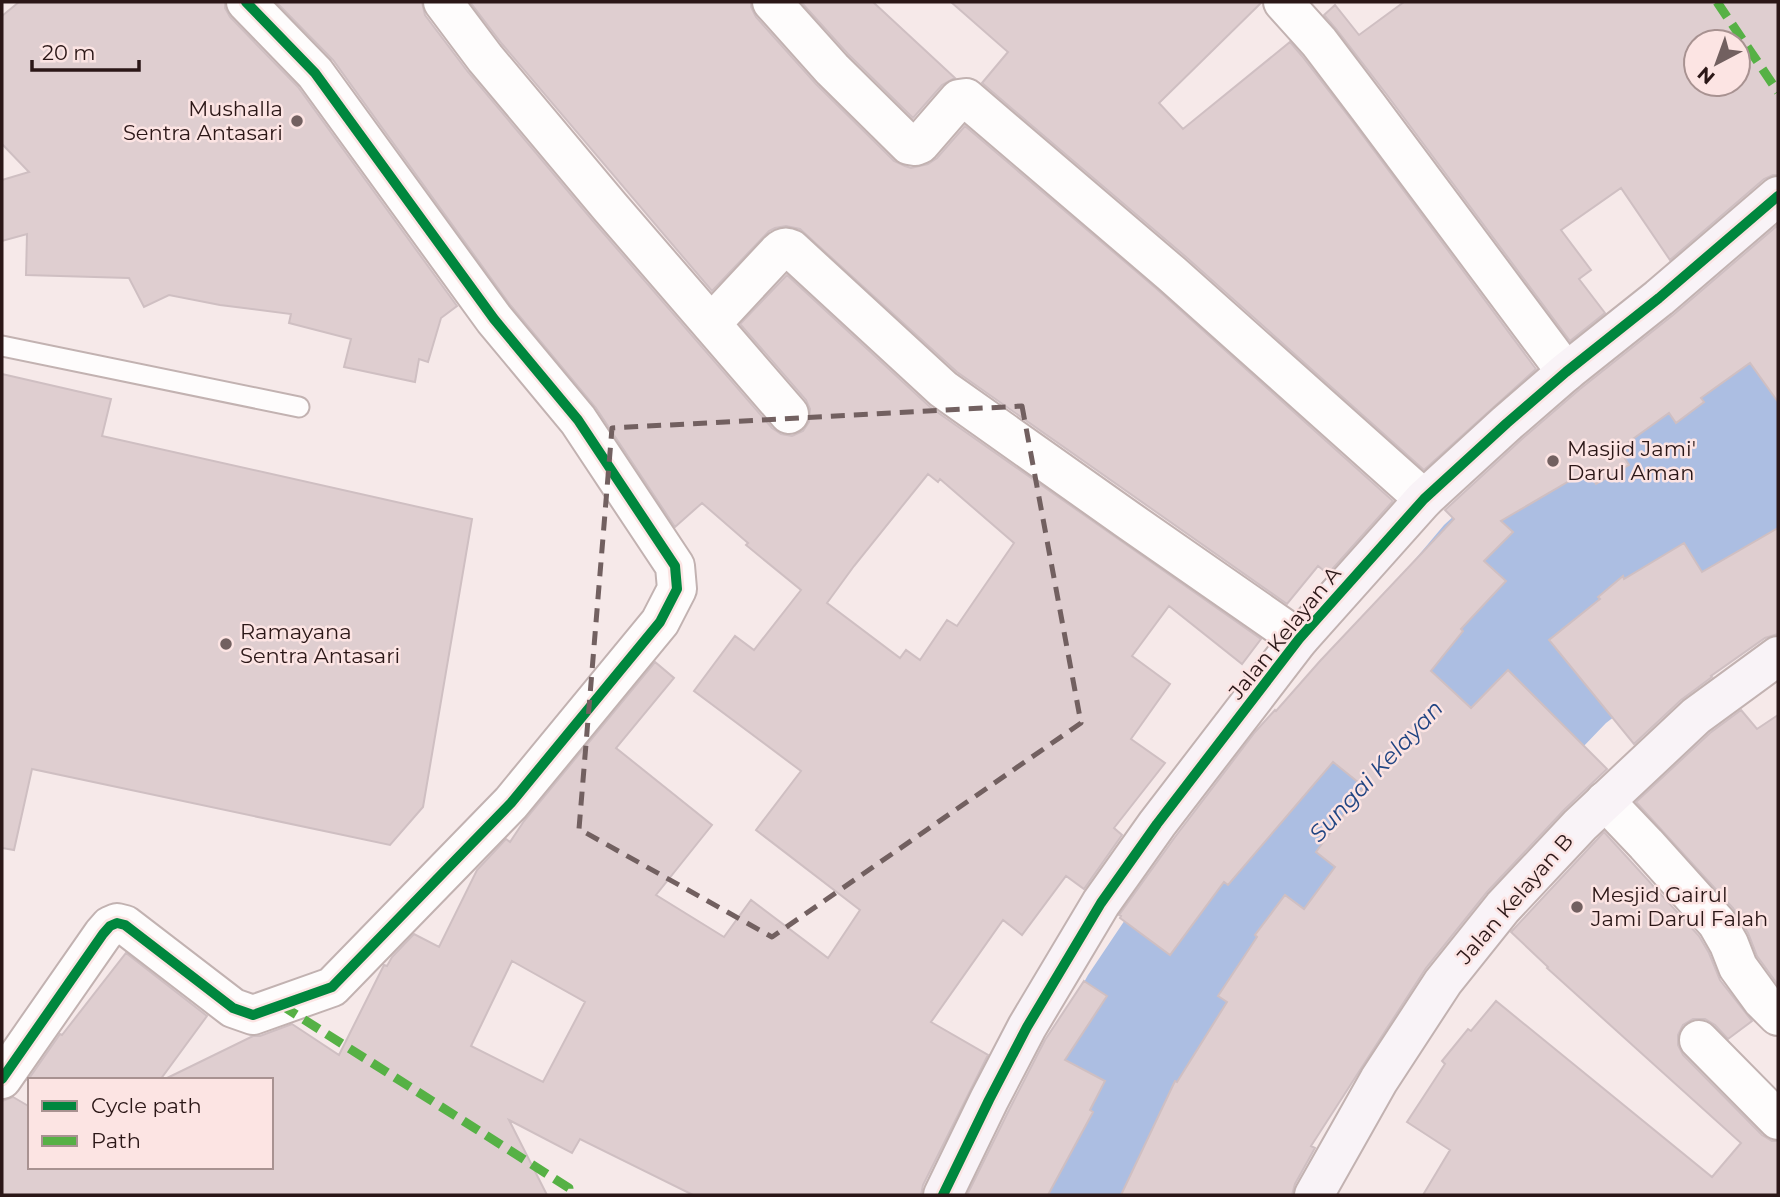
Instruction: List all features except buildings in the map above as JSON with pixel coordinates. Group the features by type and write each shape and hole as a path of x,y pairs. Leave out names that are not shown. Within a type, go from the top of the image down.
{"street":[{"path":"2,1079 103,934 117,923 125,925 233,1008 253,1015 332,987 511,803 660,622 677,589 675,566 578,419 494,319 314,73 246,2"},
{"path":"443,2 485,58 610,207 789,414"},
{"path":"772,2 832,69 909,145 920,144 959,99 966,98 1172,274 1424,499"},
{"path":"1283,2 1319,42 1566,372"},
{"name":"Jalan Kelayan A","path":"943,1195 1027,1027 1101,903 1157,824 1299,639 1424,499 1566,372 1659,298 1778,196"},
{"path":"711,324 778,252 787,247 943,389 1299,639"},
{"name":"Jalan Kelayan B","path":"1314,1195 1379,1080 1443,982 1503,906 1580,825 1696,716 1778,656"},
{"path":"1605,801 1717,923 1738,967 1762,1000 1778,1016"},
{"path":"1699,1040 1778,1120"}],"lane":[{"path":"2,346 299,407"}],"highlighted area":[{"path":"1022,406 1081,723 772,937 579,829 612,428"}],"water":[{"name":"Sungai Kelayan","path":"1778,252 1778,592 1606,723 1405,932 1283,1145 1248,1195 970,1195 990,1152 1088,975 1176,844 1444,525 1502,472"}],"marked path":[{"path":"1717,2 1778,92"},
{"path":"281,1005 569,1188 569,1195"}],"cycle path":[{"path":"2,1079 103,934 117,923 125,925 233,1008 253,1015 332,987 511,803 660,622 677,589 675,566 578,420 494,319 315,73 246,2"},
{"path":"943,1195 1027,1027 1101,903 1157,824 1299,639 1424,499 1566,372 1659,298 1778,196"}],"place":[{"name":"Mushalla Sentra Antasari","path":"297,121"},
{"name":"Masjid Jami' Darul Aman","path":"1553,461"},
{"name":"Ramayana Sentra Antasari","path":"226,644"},
{"name":"Mesjid Gairul Jami Darul Falah","path":"1577,907"}]}
